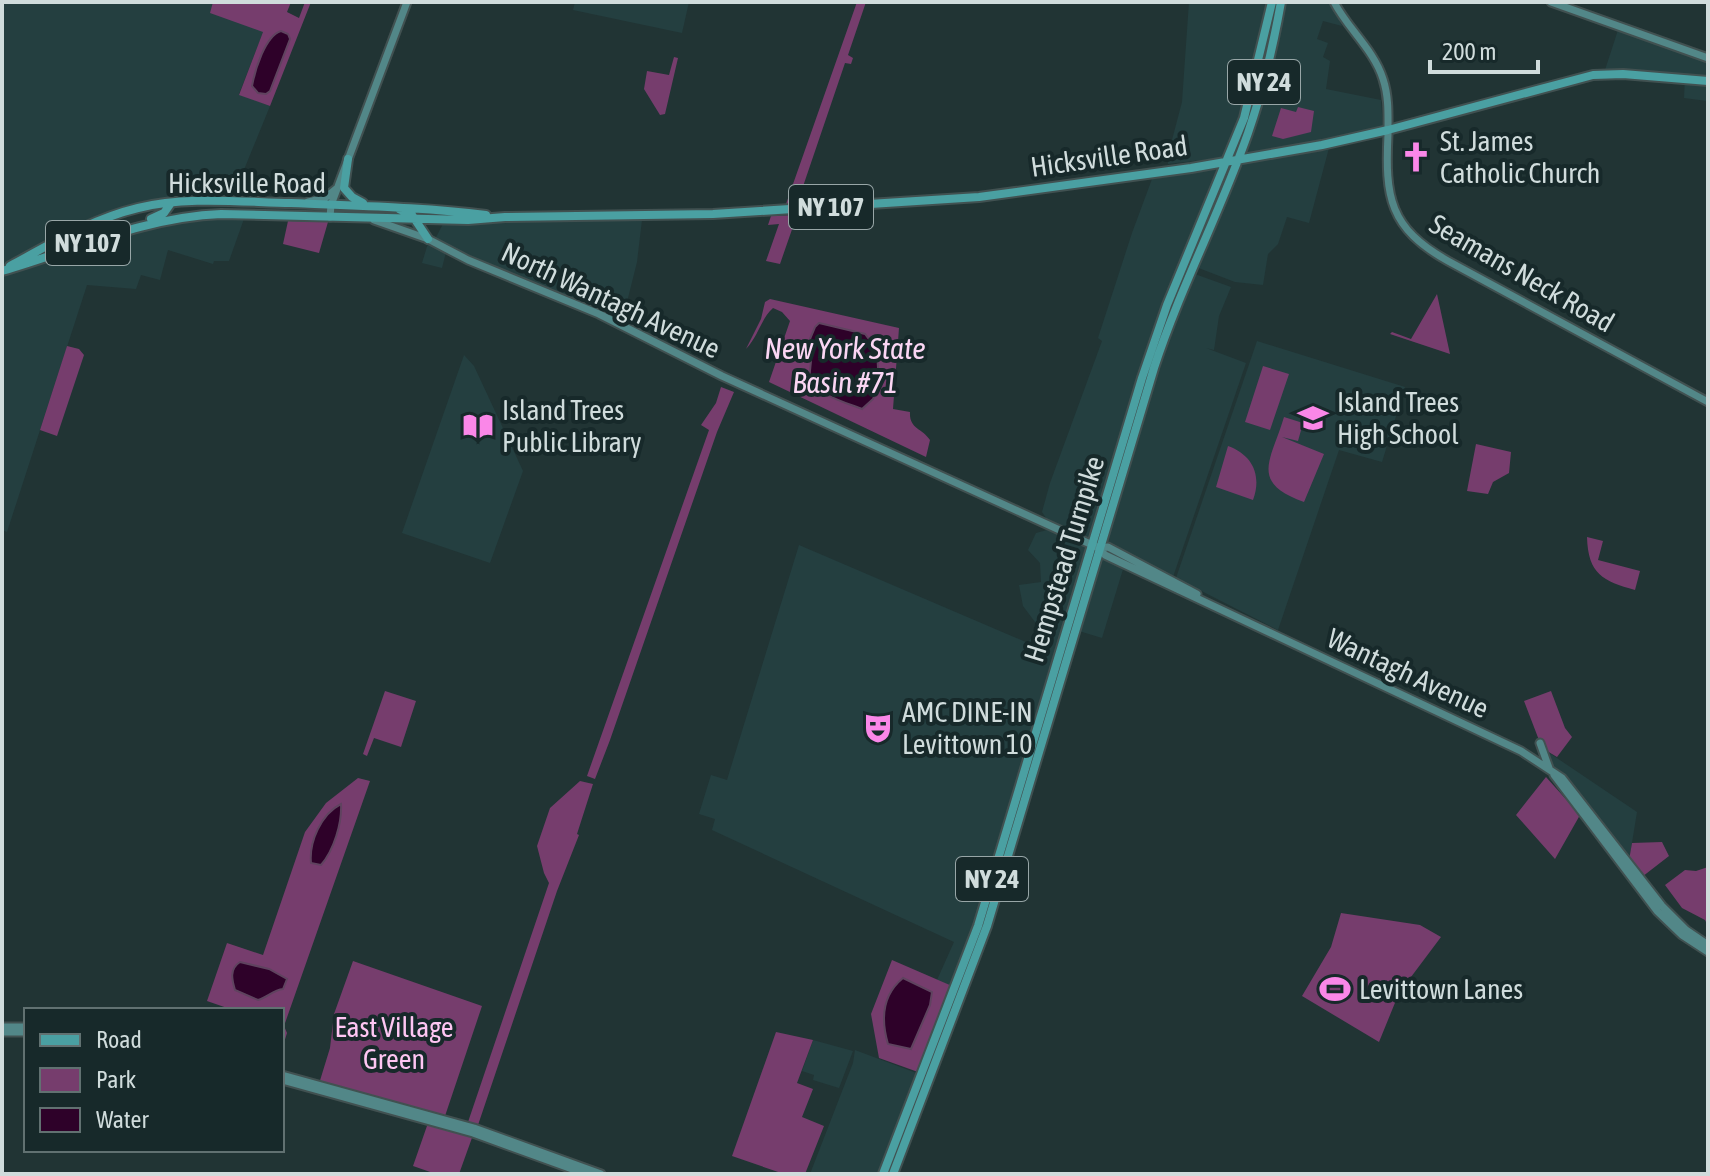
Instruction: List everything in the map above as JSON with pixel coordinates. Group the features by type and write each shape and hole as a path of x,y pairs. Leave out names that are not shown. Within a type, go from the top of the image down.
{"main road":[{"path":"330,217 337,187 407,2"},
{"name":"Hempstead Turnpike","path":"883,1174 978,926 1096,547 1159,327 1228,160 1249,100 1272,2"},
{"name":"Hempstead Turnpike","path":"1096,547 1166,330 1248,132 1269,64 1281,2"},
{"name":"Seamans Neck Road","path":"1334,2 1380,71 1388,107 1386,169 1389,198 1404,227 1419,243 1708,402"},
{"path":"1551,2 1708,58"},
{"name":"Hicksville Road","path":"175,217 221,214 433,221 713,214 941,200 1258,156 1388,130 1593,75 1623,74 1708,81"},
{"path":"1248,132 1246,149 1258,156"},
{"path":"348,159 344,175 345,191 357,201 380,206"},
{"path":"1205,165 1218,172 1219,181"},
{"path":"300,204 325,198 337,187"},
{"path":"175,217 177,210 182,208 214,202"},
{"path":"133,228 164,213 171,203"},
{"name":"Hicksville Road","path":"2,271 68,235 116,214 171,203 380,206 505,217"},
{"path":"394,207 408,213 426,236"},
{"name":"NY 107","path":"2,271 175,217"},
{"name":"North Wantagh Avenue","path":"372,219 426,236 468,260 599,314 722,376 1096,547"},
{"path":"426,236 425,225 433,221"},
{"path":"55,254 68,235"},
{"name":"Wantagh Avenue","path":"1096,547 1105,555 1521,751 1569,786 1669,914 1708,945"},
{"name":"Hempstead Turnpike","path":"893,1174 973,968 1030,783 1045,715"},
{"path":"1540,743 1552,773"},
{"name":"Wantagh Avenue","path":"1552,773 1657,911 1682,935 1708,952"},
{"path":"2,1029 24,1030"},
{"path":"284,1078 473,1133 586,1174"},
{"path":"284,1078 474,1128 601,1174"}],"shaded area":[{"path":"2,2 275,2 239,94 270,106 241,177 237,199 127,208 2,268"},
{"path":"575,2 689,2 682,33 573,10"},
{"path":"1189,2 1270,2 1257,70 1228,157 1168,164 1182,102"},
{"path":"1283,2 1332,2 1342,26 1323,21 1317,39 1328,43 1323,57 1330,61 1326,89 1381,100 1383,128 1243,155 1267,90"},
{"path":"1618,30 1708,61 1708,111 1707,101 1684,98 1685,77 1605,70"},
{"path":"1329,148 1309,223 1287,217 1278,244 1268,254 1263,285 1235,282 1196,267 1241,164"},
{"path":"1220,169 1155,329 1091,543 1048,521 1042,512 1102,341 1098,338 1132,233 1152,179"},
{"path":"245,216 229,261 214,261 213,264 168,250 160,280 141,275 136,289 87,285 7,532 2,530 2,274 174,219"},
{"path":"642,220 637,262 621,326 446,252 442,268 422,263 429,240 434,241 444,222"},
{"path":"1192,273 1231,287 1219,316 1214,350 1206,348 1246,363 1173,577 1106,541 1169,336"},
{"name":"Island Trees High School","path":"1257,341 1405,387 1382,462 1339,450 1278,630 1176,578"},
{"path":"464,355 474,366 523,471 490,563 402,533"},
{"path":"1047,530 1089,549 971,947 954,988 937,980 954,942 712,830 715,819 699,814 711,775 727,780 799,545 1028,643 1038,626 1023,606 1019,585 1041,582 1040,563 1028,550 1036,533"},
{"path":"1101,558 1124,566 1102,638 1079,631"},
{"path":"1542,748 1637,812 1629,861 1555,775"},
{"path":"813,1040 853,1051 839,1088 813,1080 814,1075 802,1071"},
{"path":"855,1050 919,1074 882,1174 810,1174 853,1063"}],"green space":[{"path":"213,2 291,2 287,12 299,18 305,2 311,2 270,106 239,95 263,32 210,13"},
{"path":"857,2 866,2 848,55 853,58 851,64 845,63 797,204 786,204"},
{"path":"674,57 678,58 665,114 660,115 644,89 647,71 669,75"},
{"path":"1298,107 1314,111 1311,132 1283,139 1272,136 1281,108 1296,112"},
{"path":"797,215 780,264 766,261 779,224 768,225 771,216"},
{"path":"288,221 328,222 319,253 283,244"},
{"path":"1437,294 1450,354 1390,334 1392,332 1411,339"},
{"path":"770,299 899,328 893,409 910,412 914,425 930,440 926,457 769,382 790,321 773,308 746,349 761,319 765,302"},
{"path":"67,346 79,349 84,355 57,436 40,430"},
{"path":"1263,366 1289,374 1270,430 1245,422"},
{"path":"721,387 734,392 717,432 595,779 587,776 709,430 701,425 716,403"},
{"path":"1284,417 1303,423 1298,441 1282,437 1324,454 1304,502 1287,494 1270,478 1270,458"},
{"path":"1476,444 1511,452 1509,473 1493,482 1488,494 1467,491"},
{"path":"1228,446 1244,455 1253,467 1256,491 1253,500 1216,487"},
{"path":"1587,537 1603,541 1598,560 1640,571 1635,590 1599,574 1590,560"},
{"path":"385,691 416,701 401,747 374,738 367,756 363,754"},
{"path":"1551,691 1565,728 1572,737 1557,757 1542,748 1524,701"},
{"path":"1546,777 1580,815 1555,859 1516,815"},
{"path":"358,778 370,781 284,1026 284,1008 227,1008 207,1001 227,943 263,955 305,832 326,803"},
{"path":"580,781 593,784 579,835 477,1128 467,1125 549,883 537,846 550,808"},
{"path":"1662,842 1669,856 1638,880 1628,866 1632,843"},
{"path":"1708,867 1708,926 1705,920 1682,908 1665,885 1685,870 1696,871"},
{"path":"1341,913 1420,925 1441,937 1399,993 1379,1042 1302,996 1331,947"},
{"path":"892,960 952,986 918,1072 879,1058 871,1014"},
{"name":"East Village Green","path":"353,961 482,1006 443,1122 318,1087 330,1048 334,1014"},
{"path":"776,1032 813,1040 797,1083 813,1089 802,1117 824,1126 805,1174 784,1174 732,1156"},
{"path":"428,1123 473,1135 459,1174 436,1174 413,1166"}],"water":[{"path":"281,31 288,34 290,39 270,91 258,93 252,86 258,63 270,39"},
{"name":"New York State Basin #71","path":"819,323 865,334 877,350 879,386 873,399 862,409 827,395 809,381 811,361 802,358"},
{"path":"341,804 339,828 330,852 321,865 311,863 312,846 318,829 328,814"},
{"path":"240,962 269,969 287,979 283,989 258,1000 235,990 233,971"},
{"path":"903,978 932,992 930,1005 911,1049 888,1044 884,1026 887,1000"}],"place":[{"name":"St. James Catholic Church","path":"1416,157"},
{"name":"Island Trees High School","path":"1313,418"},
{"name":"Island Trees Public Library","path":"478,426"},
{"name":"AMC DINE-IN Levittown 10","path":"878,728"},
{"name":"Levittown Lanes","path":"1335,989"}]}
